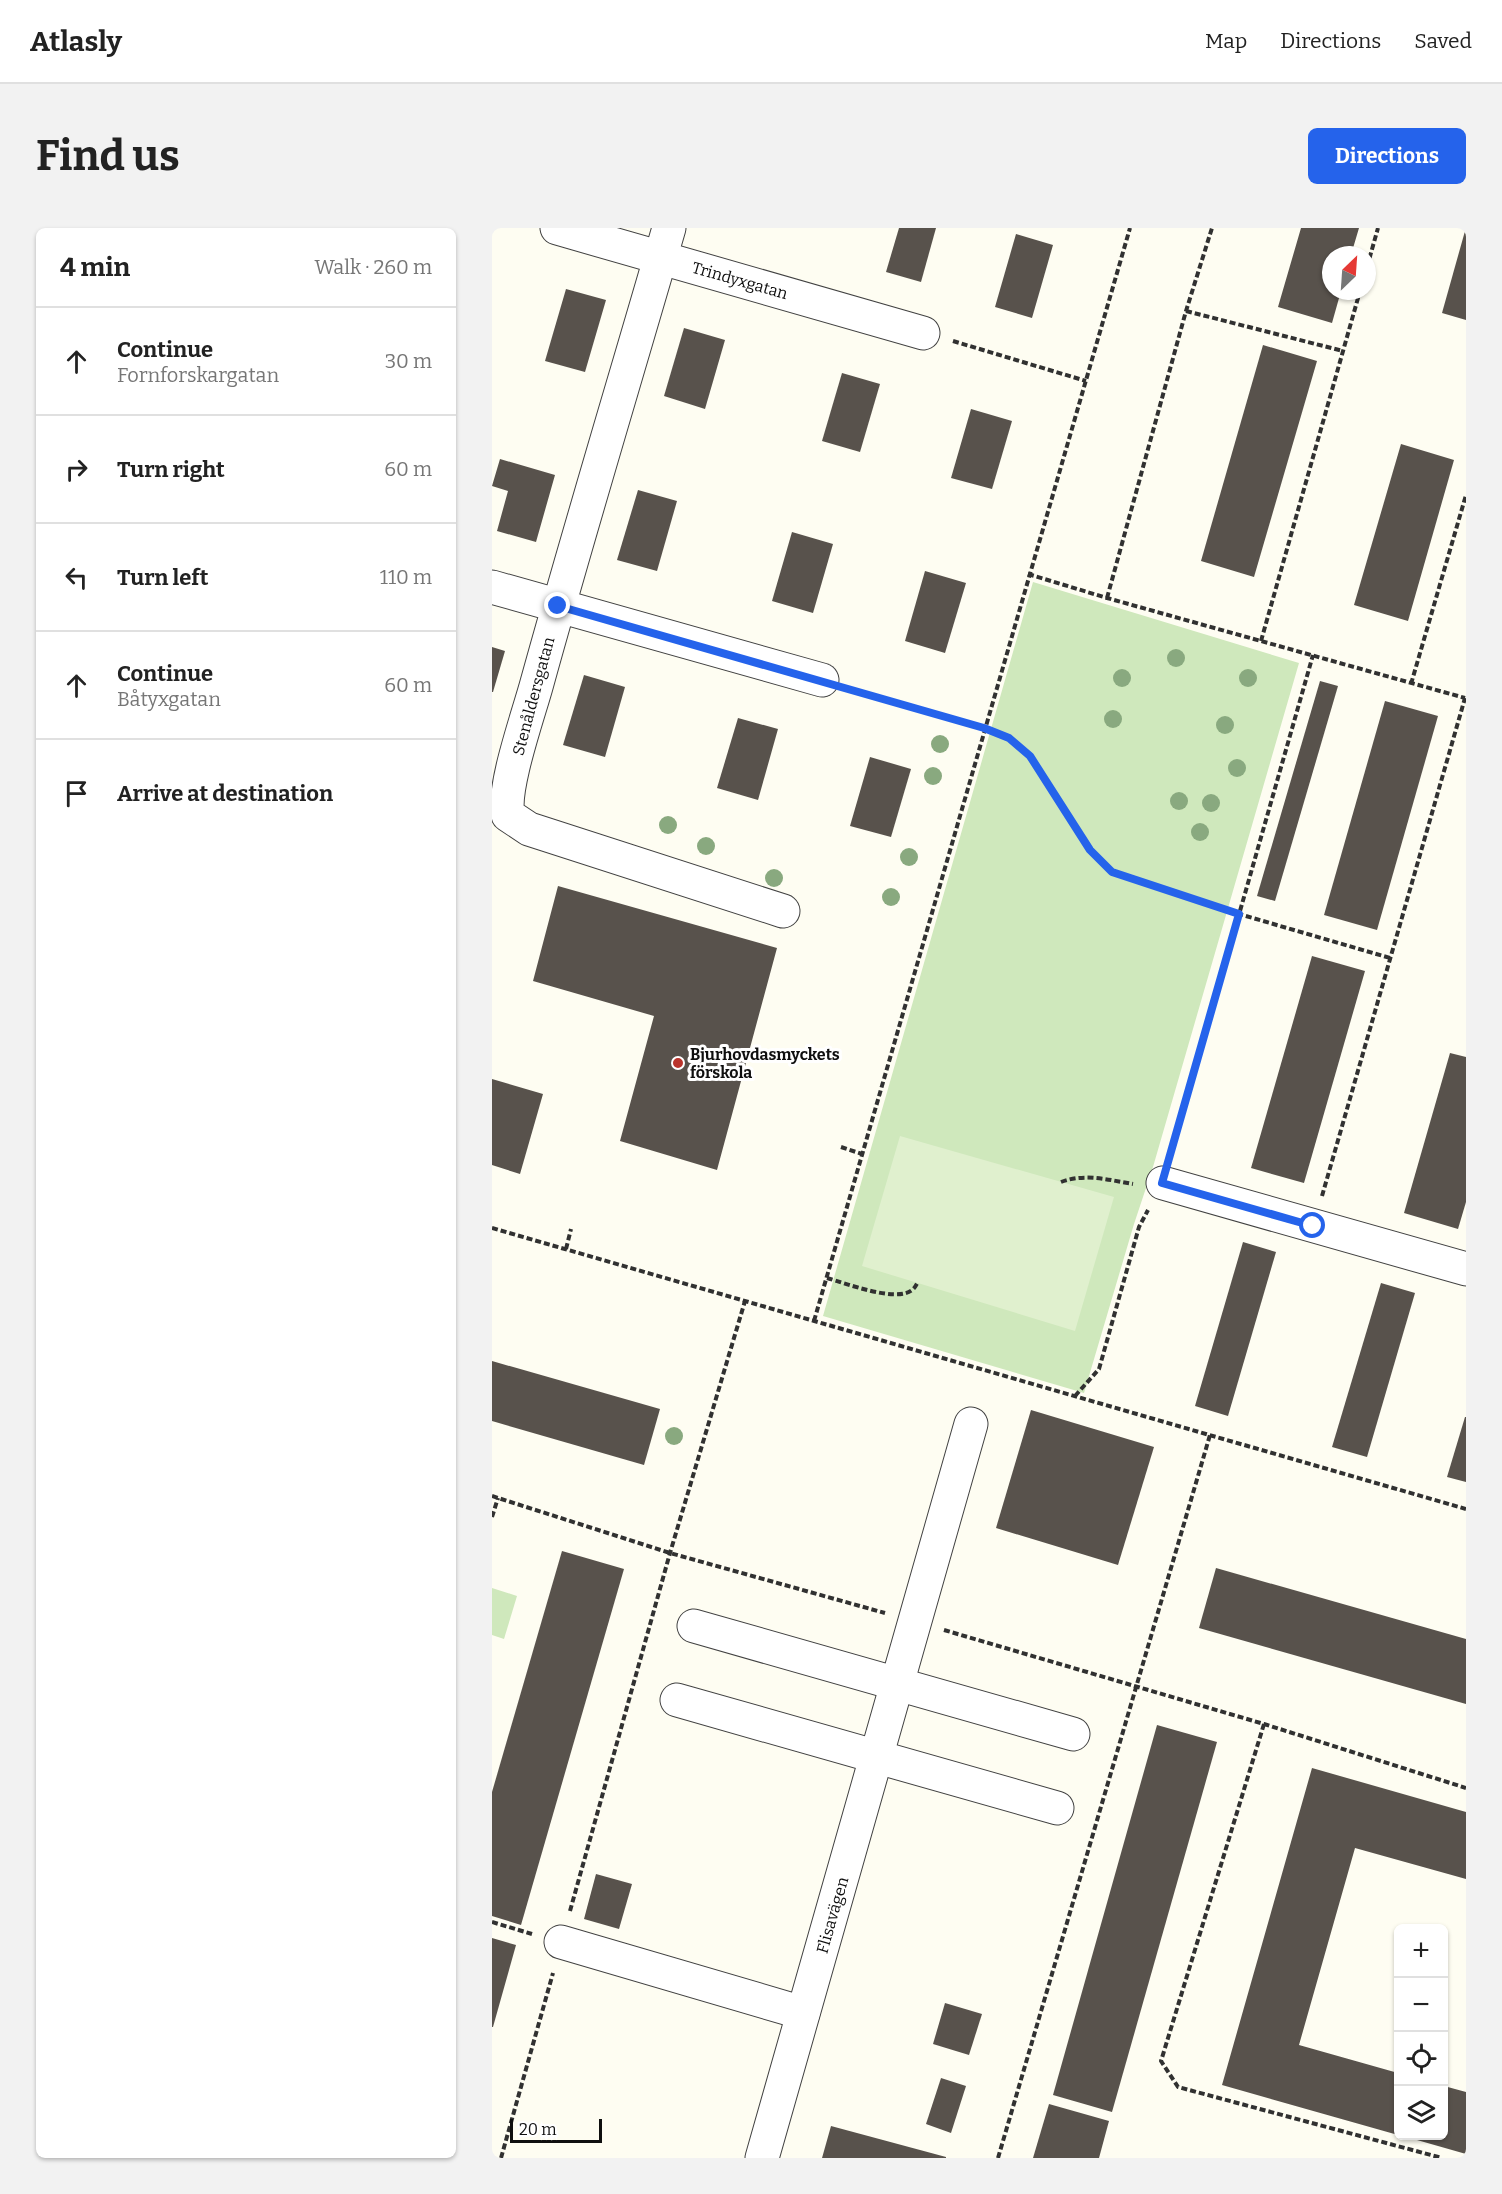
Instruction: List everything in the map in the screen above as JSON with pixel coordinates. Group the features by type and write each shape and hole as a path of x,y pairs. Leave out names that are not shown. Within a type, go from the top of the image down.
{"street":[{"name":"Trindyxgatan","path":"557,228 664,243 923,333"},
{"name":"Stenåldersgatan","path":"664,243 558,606 510,778 506,809 508,815 529,829 783,911"},
{"path":"492,587 822,680"},
{"path":"1162,1183 1466,1269"},
{"name":"Flisavägen","path":"762,2158 971,1424"},
{"path":"694,1626 899,1678 1073,1734"},
{"path":"677,1700 1057,1808"},
{"path":"561,1942 804,2013"}],"path":[{"path":"814,1321 1028,574 1130,228"},
{"path":"1107,598 1186,311 1212,228"},
{"path":"1373,246 1378,228"},
{"path":"1260,640 1357,300"},
{"path":"1186,311 1343,351"},
{"path":"923,333 1086,381"},
{"path":"1411,684 1466,495"},
{"path":"1028,574 1465,698 1313,1226"},
{"path":"1075,1396 1099,1369 1139,1227 1162,1183 1313,655"},
{"path":"822,680 984,728 1009,738 1030,756 1090,850 1112,872 1239,914 1390,958"},
{"path":"841,1147 862,1154"},
{"path":"1061,1182 1074,1177 1101,1178 1148,1187 1162,1183"},
{"path":"492,1228 1466,1509"},
{"path":"566,1248 571,1229"},
{"path":"827,1278 896,1296 911,1291 918,1282"},
{"path":"501,2158 670,1553 745,1301"},
{"path":"998,2158 1210,1435"},
{"path":"492,1496 670,1553 1138,1686 1466,1788"},
{"path":"492,1517 498,1498"},
{"path":"1264,1724 1161,2061 1178,2087 1442,2158"},
{"path":"492,1922 561,1942"}],"green space":[{"path":"1033,582 1299,663 1153,1167 1084,1393 823,1316"},
{"path":"900,1136 1114,1197 1075,1331 862,1266"},
{"path":"492,1588 517,1596 504,1639 492,1635"}],"building":[{"path":"899,228 936,228 921,282 886,272"},
{"path":"1301,228 1359,228 1354,246 1322,246 1322,300 1338,300 1332,323 1278,307"},
{"path":"1466,232 1466,320 1442,313"},
{"path":"1016,234 1053,245 1032,318 995,307"},
{"path":"566,289 606,300 585,372 545,361"},
{"path":"684,328 725,340 705,409 664,396"},
{"path":"1263,345 1317,361 1254,577 1201,561"},
{"path":"842,373 880,384 860,452 822,441"},
{"path":"971,409 1012,421 992,489 951,478"},
{"path":"1401,444 1454,460 1408,621 1354,605"},
{"path":"500,459 555,475 536,542 497,531 508,491 492,486"},
{"path":"638,490 677,501 657,571 617,560"},
{"path":"792,532 833,544 813,613 772,601"},
{"path":"925,571 966,583 945,653 905,641"},
{"path":"492,647 505,651 493,692 492,692"},
{"path":"584,675 625,687 605,757 563,745"},
{"path":"1320,681 1338,686 1275,901 1257,896"},
{"path":"1385,701 1438,716 1377,930 1324,915"},
{"path":"738,718 778,729 758,800 717,788"},
{"path":"870,757 911,769 891,837 850,826"},
{"path":"558,886 777,948 717,1170 620,1141 654,1016 533,981"},
{"path":"1312,956 1365,971 1304,1183 1251,1168"},
{"path":"1450,1053 1466,1057 1466,1202 1458,1229 1404,1213"},
{"path":"492,1079 543,1094 520,1174 492,1165"},
{"path":"1243,1242 1276,1252 1228,1416 1195,1406"},
{"path":"1381,1283 1415,1293 1367,1457 1332,1447"},
{"path":"492,1361 660,1409 644,1465 492,1421"},
{"path":"1031,1410 1154,1447 1118,1565 996,1528"},
{"path":"1466,1417 1466,1482 1447,1477"},
{"path":"562,1551 624,1569 521,1925 492,1916 492,1792"},
{"path":"1216,1568 1466,1639 1466,1704 1199,1628"},
{"path":"1157,1725 1217,1742 1112,2112 1053,2095"},
{"path":"1312,1768 1466,1812 1466,1879 1355,1848 1299,2045 1394,2072 1394,2134 1222,2085"},
{"path":"596,1874 632,1884 619,1929 584,1919"},
{"path":"492,1938 516,1945 493,2027 492,2027"},
{"path":"945,2003 982,2014 969,2055 933,2044"},
{"path":"941,2078 966,2086 951,2133 926,2124"},
{"path":"1448,2087 1466,2092 1466,2154 1417,2140 1448,2140"},
{"path":"1049,2104 1109,2121 1099,2158 1033,2158"},
{"path":"831,2126 946,2157 946,2158 822,2158"}],"place":[{"name":"Bjurhovdasmyckets förskola","path":"678,1063"}],"route":[{"path":"558,606 822,680 984,728 1009,738 1030,756 1090,850 1112,872 1239,914 1162,1183 1313,1226"}]}
